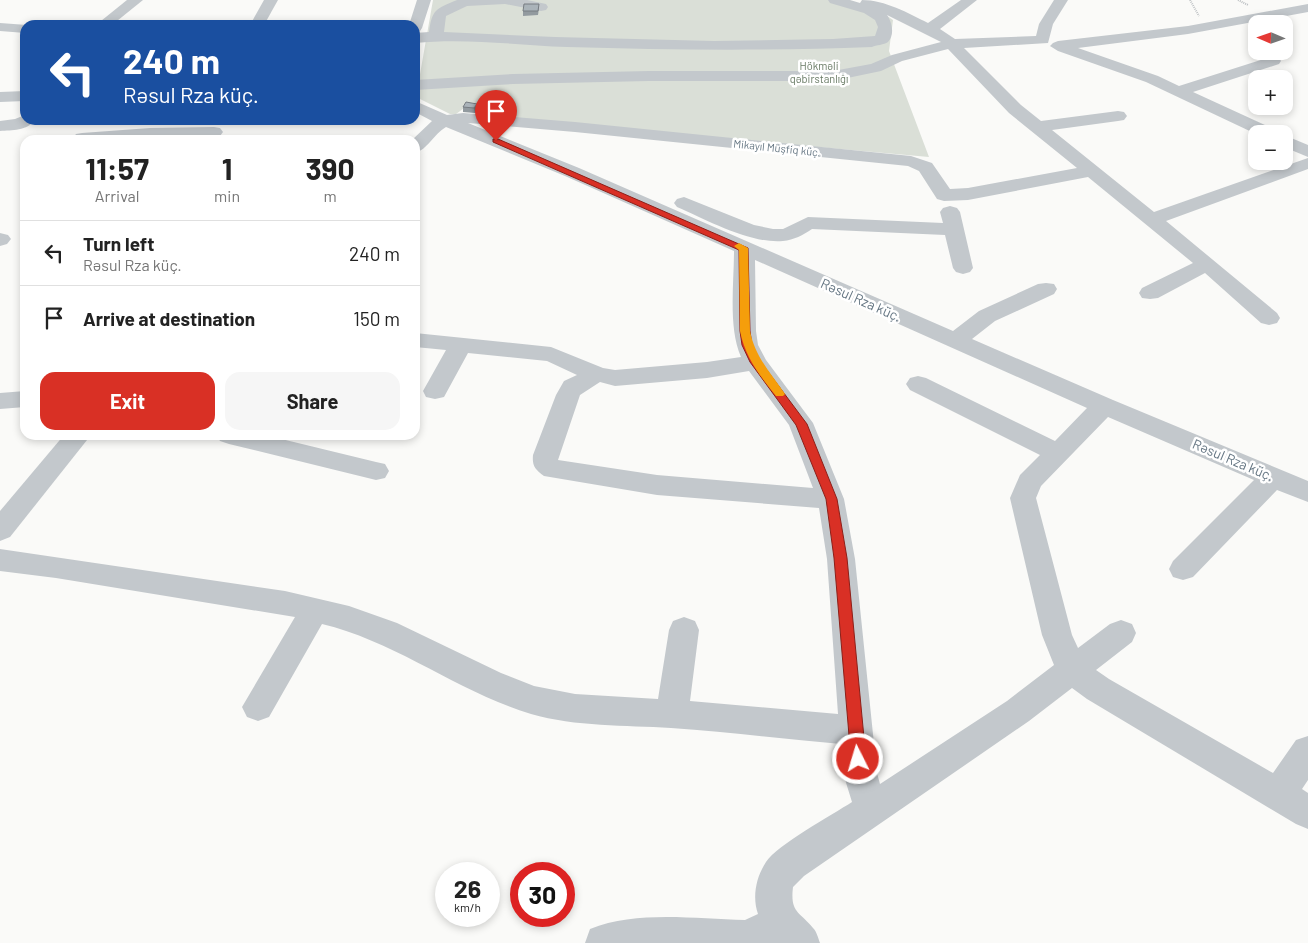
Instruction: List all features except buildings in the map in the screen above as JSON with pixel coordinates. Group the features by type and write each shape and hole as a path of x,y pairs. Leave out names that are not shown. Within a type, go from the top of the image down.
{"street":[{"path":"110,20 136,0"},
{"path":"260,20 271,0"},
{"path":"418,20 424,0"},
{"path":"436,36 440,13 464,2 505,0 542,7"},
{"path":"420,38 436,36 556,42 769,47 872,42 882,39 885,27 882,18 869,10 835,0"},
{"path":"858,0 901,14 929,28 951,44 1015,108 1207,264 1269,318"},
{"path":"929,28 938,25 970,0"},
{"path":"1051,43 1046,24 1061,0"},
{"path":"420,85 513,79 630,76 833,76 875,68 897,58 951,44 1051,43 1188,30 1306,9"},
{"path":"0,27 20,29"},
{"path":"1051,43 1152,79 1251,125"},
{"path":"1179,91 1273,61"},
{"path":"0,97 20,96"},
{"name":"Rəsul Rza küç.","path":"420,108 572,172 1104,406 1308,492"},
{"path":"1038,127 1118,116"},
{"name":"Mikayıl Müşfiq küç.","path":"444,120 474,119 652,134 790,150 911,161 926,166 944,195 956,229 963,268"},
{"path":"420,142 433,126 444,120"},
{"path":"0,126 20,123"},
{"path":"139,135 214,131"},
{"path":"1293,144 1308,152"},
{"path":"1152,219 1308,163"},
{"path":"944,195 968,194 1093,171"},
{"path":"572,172 605,172 618,176 746,228 777,236 791,233 808,223 956,229"},
{"path":"744,248 745,331 747,345 755,362 801,424 831,499 841,558 860,773 866,795 874,808"},
{"path":"1150,293 1207,264"},
{"path":"955,341 988,316 1046,289"},
{"path":"420,340 551,354 597,374 615,378 707,370 755,362"},
{"path":"434,391 461,344"},
{"path":"597,374 574,387 568,395 546,455 545,463 553,469 657,485 831,499"},
{"path":"918,384 1058,453"},
{"path":"0,401 20,399"},
{"path":"1104,406 1029,482 1023,498 1057,635 1072,670 1098,689 1308,812"},
{"path":"0,530 74,440"},
{"path":"249,440 376,472"},
{"path":"1183,569 1273,477"},
{"path":"0,560 285,603 349,618 386,632 490,683 532,700 575,708 672,714 856,730"},
{"path":"258,707 314,610"},
{"path":"672,714 684,630"},
{"path":"604,943 641,937 746,939 791,933 773,904 774,888 779,875 791,863 1018,711 1121,633"},
{"path":"1278,794 1308,751"}],"green space":[{"name":"Hökməli qəbirstanlığı","path":"433,0 843,0 880,11 893,20 889,51 929,157 485,117 486,109 467,106 456,114 450,114 420,99 420,74"}],"slow traffic":[{"path":"739,246 744,248 745,331 747,345 755,362 779,394"}],"route":[{"path":"496,141 544,160 744,248 745,331 747,345 755,362 801,424 831,499 841,558 858,759"}]}
